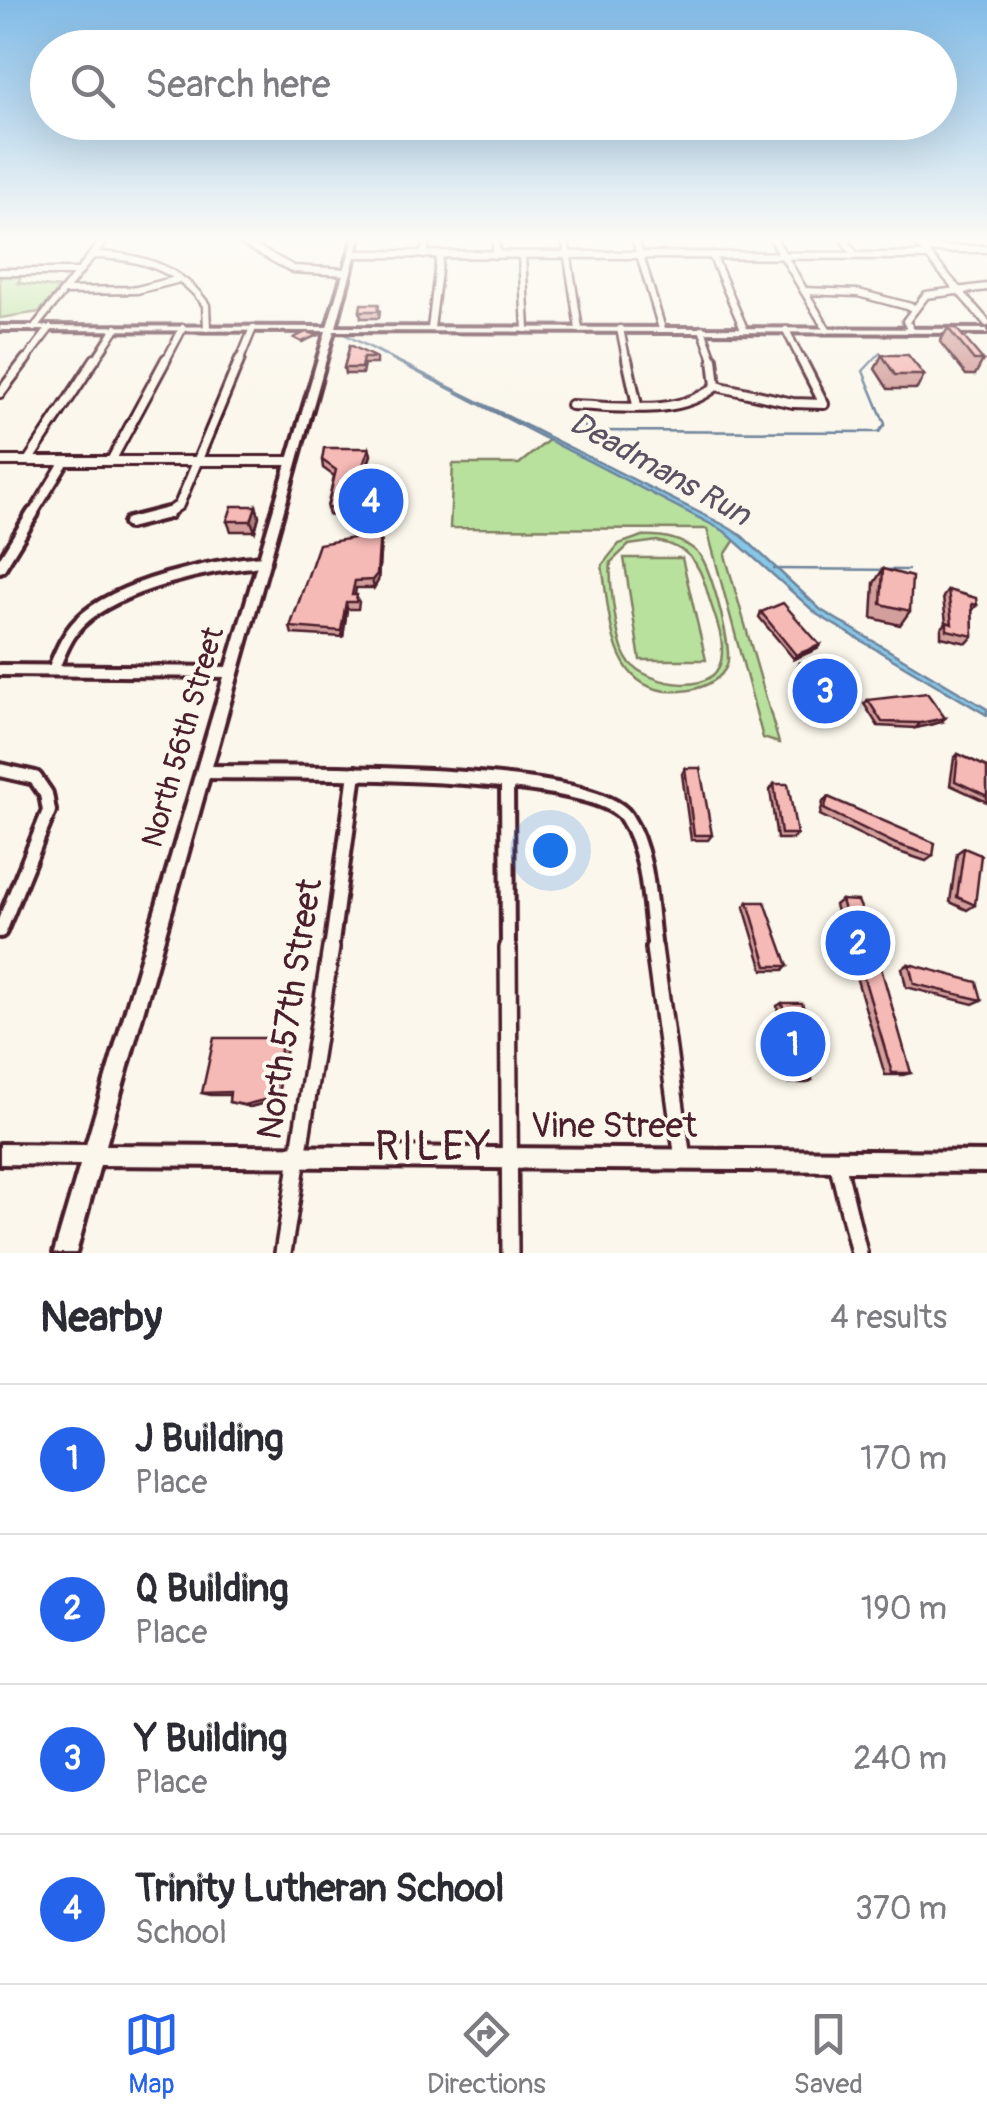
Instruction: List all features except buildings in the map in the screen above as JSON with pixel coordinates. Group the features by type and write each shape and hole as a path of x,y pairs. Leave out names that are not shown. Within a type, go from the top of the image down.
{"main road":[{"name":"North 56th Street","path":"65,1253 340,296"},
{"path":"0,328 987,327"},
{"name":"Vine Street","path":"0,1154 987,1162"}],"street":[{"path":"34,328 59,296"},
{"path":"199,296 208,303 212,314 207,328"},
{"path":"432,328 435,296"},
{"path":"524,296 526,328"},
{"path":"574,296 579,329"},
{"path":"652,296 662,329"},
{"path":"730,296 744,330"},
{"path":"807,296 827,330"},
{"path":"874,296 915,308"},
{"path":"911,330 906,322 925,296"},
{"path":"963,296 987,327"},
{"path":"0,393 50,328"},
{"path":"28,461 116,328"},
{"path":"111,461 183,328"},
{"path":"129,523 174,510 253,328"},
{"path":"620,329 636,405"},
{"path":"702,329 717,371 716,386"},
{"path":"570,405 688,403 716,386 793,402 824,404 786,330"},
{"path":"0,372 16,372"},
{"path":"0,461 293,461"},
{"path":"0,567 65,461"},
{"path":"52,670 74,629 102,607 226,564 265,561"},
{"path":"0,670 233,672"},
{"path":"0,770 35,778 46,794 49,810 0,929"},
{"path":"204,772 355,773 507,782 598,796 630,820 641,848 683,1159"},
{"name":"North 57th Street","path":"283,1253 355,773"},
{"path":"507,782 510,1253"},
{"path":"836,1160 860,1253"}],"green space":[{"path":"0,296 53,296 39,312 0,318"},
{"path":"550,439 738,535 725,555 779,743 763,738 707,529 450,528 453,464 519,464"},
{"path":"642,536 657,536 680,541 699,554 715,590 727,643 727,665 717,678 690,690 663,691 643,684 629,671 612,632 602,565 619,544","holes":["657,541 677,547 696,564 721,637 719,667 698,683 682,684 651,677 638,670 624,654 617,629 611,562 629,545"]},
{"path":"624,558 682,558 706,660 640,660"}],"water":[{"path":"340,332 724,525 742,536 821,610 987,709 987,715 818,615 724,531"}],"waterway":[{"name":"Deadmans Run","path":"581,431 879,432 885,424 863,371 880,353"},
{"name":"Deadmans Run","path":"585,428 586,410"},
{"path":"774,569 908,570"}],"place":[{"name":"Trinity Lutheran School","path":"371,501"},
{"name":"Y Building","path":"825,691"},
{"name":"Q Building","path":"858,943"},
{"name":"J Building","path":"793,1044"}],"district":[{"name":"RILEY","path":"434,1147"}]}
